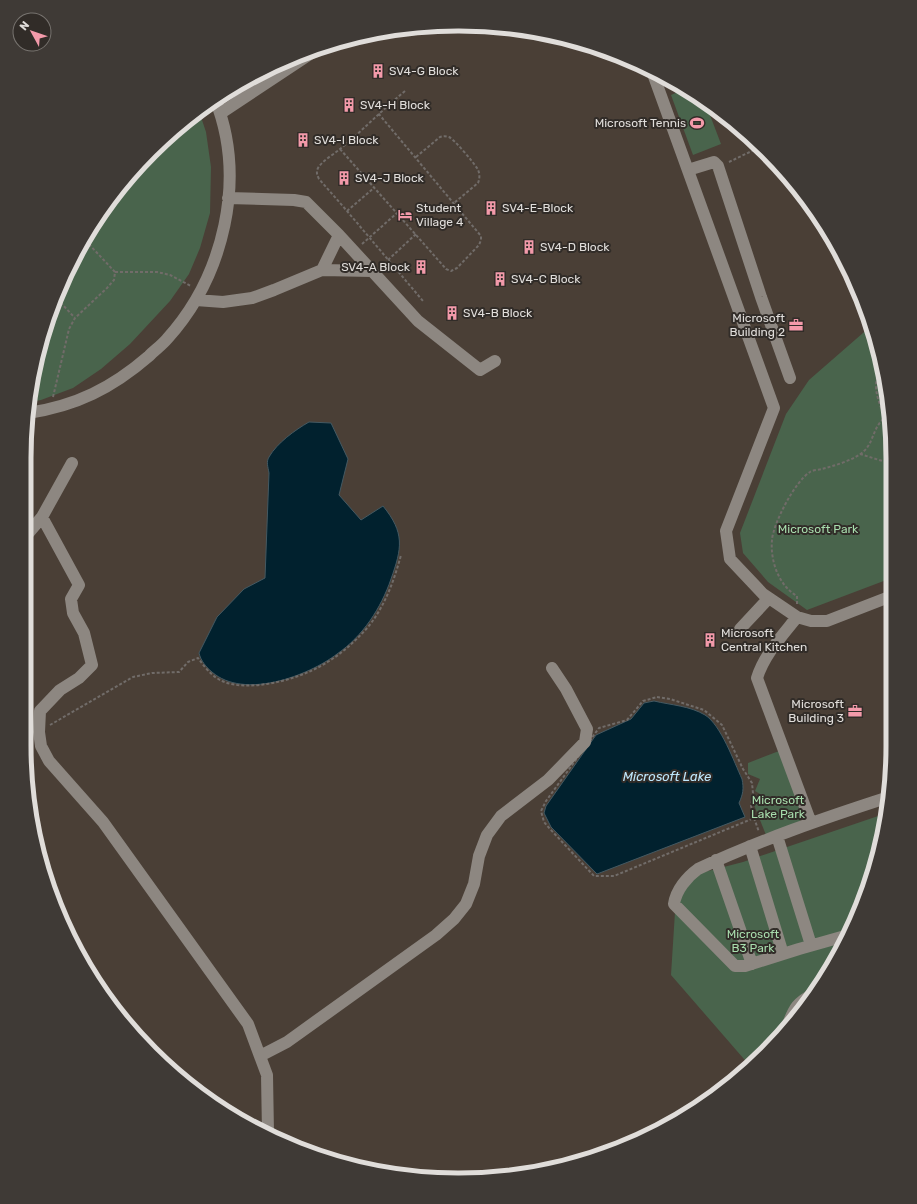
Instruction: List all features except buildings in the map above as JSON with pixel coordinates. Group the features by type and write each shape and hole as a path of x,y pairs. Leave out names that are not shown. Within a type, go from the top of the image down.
{"lane":[{"path":"221,113 295,64"},
{"path":"654,78 774,408 726,531 730,559 763,594 797,617 811,621 827,621 886,598"},
{"path":"34,412 50,410 87,397 130,373 167,340 198,296 218,251 227,211 230,171 227,142 221,113 218,105"},
{"path":"688,170 714,162 718,166 761,297 790,378"},
{"path":"228,198 294,200 306,202 339,235 418,321 458,351 480,370 495,361"},
{"path":"322,270 339,235"},
{"path":"198,296 223,302 252,298 322,270 372,271"},
{"path":"31,530 42,517 72,464"},
{"path":"42,517 79,585 71,599 73,613 84,633 92,665 79,678 60,690 40,711 39,732 41,746 49,761 104,822 248,1024 267,1075 268,1128"},
{"path":"740,629 769,598"},
{"path":"797,617 770,652 760,667 756,678 811,823"},
{"path":"260,1056 287,1042 436,935 454,919 466,904 474,884 479,856 487,835 501,816 548,780 585,742 587,729 566,689 552,668"},
{"path":"841,937 745,966 735,966 674,904 674,898 690,874 716,860 811,823 882,799"},
{"path":"777,836 811,945"},
{"path":"750,846 783,954"},
{"path":"716,860 752,964"},
{"path":"794,1011 796,1006 803,999"}],"path":[{"path":"405,91 378,113 340,149 322,163 316,174 423,301"},
{"path":"340,149 446,269 451,271 457,268 479,245 482,236 378,113"},
{"path":"416,157 440,137 445,136 454,141 477,168 480,178 478,183 454,203"},
{"path":"718,166 754,150"},
{"path":"347,211 375,187"},
{"path":"369,237 397,213"},
{"path":"388,260 416,234"},
{"path":"89,244 115,272 157,272 170,275 198,296"},
{"path":"50,410 69,329 75,318 114,280 115,272"},
{"path":"61,303 75,318"},
{"path":"878,376 875,387 883,412"},
{"path":"797,617 797,596 792,594 783,584 778,575 773,558 772,540 787,498 799,482 810,472 839,464 865,451 879,422 884,419"},
{"path":"860,454 886,462"},
{"path":"39,732 132,677 152,673 179,672 188,662 198,658 212,675 229,684 255,685 281,681 302,676 321,667 352,643 368,626 381,608 395,577 401,555"},
{"path":"658,697 670,699 704,710 722,725 743,769 752,783 753,793 751,806 754,818 614,876 594,876 550,829 544,822 541,811 546,801 599,728 627,720 643,701 658,697"}],"shaded area":[{"path":"431,32 486,32 514,35 542,39 596,54 648,75 672,88 719,119 740,137 761,156 798,198 829,245 842,269 863,321 878,375 885,431 886,458 885,773 878,829 871,856 863,883 842,935 829,959 798,1006 761,1048 719,1085 672,1116 648,1129 596,1150 542,1165 486,1172 431,1172 375,1165 321,1150 269,1129 221,1101 198,1085 177,1067 156,1048 137,1027 119,1006 103,983 75,935 54,883 39,829 32,773 31,458 32,431 39,375 54,321 75,269 88,245 119,198 137,177 156,156 198,119 245,88 269,75 321,54 348,46 375,39"}],"green space":[{"name":"Microsoft Tennis","path":"678,92 709,112 721,144 693,155 671,95"},
{"path":"201,117 206,132 211,167 210,213 200,248 189,274 170,301 130,344 101,369 73,388 35,401 39,375 54,321 75,269 88,245 119,198 137,177 156,156"},
{"name":"Microsoft Park","path":"866,331 878,375 885,431 886,580 807,610 768,582 743,553 740,533 786,414 809,380"},
{"name":"Microsoft Lake Park","path":"779,751 804,815 798,824 766,835 754,805 760,794 755,791 760,779 748,774 748,763"},
{"name":"Microsoft B3 Park","path":"880,815 878,829 863,883 842,935 829,959 798,1006 761,1048 746,1061 671,975 675,912 689,876 743,862"}],"water":[{"path":"309,422 331,423 348,459 339,495 361,520 383,506 395,524 398,533 399,549 395,568 387,590 370,621 355,639 325,662 293,677 276,682 241,684 225,680 208,668 202,661 199,653 217,617 244,589 265,578 269,473 268,459 281,442"},
{"name":"Microsoft Lake","path":"654,701 699,712 711,720 722,735 742,779 743,791 739,803 745,817 597,874 551,827 544,813 546,806 596,735 631,719 644,703"}],"place":[{"name":"SV4-G Block","path":"378,71"},
{"name":"SV4-H Block","path":"349,105"},
{"name":"Microsoft Tennis","path":"697,123"},
{"name":"SV4-I Block","path":"303,140"},
{"name":"SV4-J Block","path":"344,178"},
{"name":"SV4-E-Block","path":"491,208"},
{"name":"Student Village 4","path":"405,215"},
{"name":"SV4-D Block","path":"529,247"},
{"name":"SV4-A Block","path":"421,267"},
{"name":"SV4-C Block","path":"500,279"},
{"name":"SV4-B Block","path":"452,313"},
{"name":"Microsoft Building 2","path":"796,325"},
{"name":"Microsoft Central Kitchen","path":"710,640"},
{"name":"Microsoft Building 3","path":"855,711"}]}
